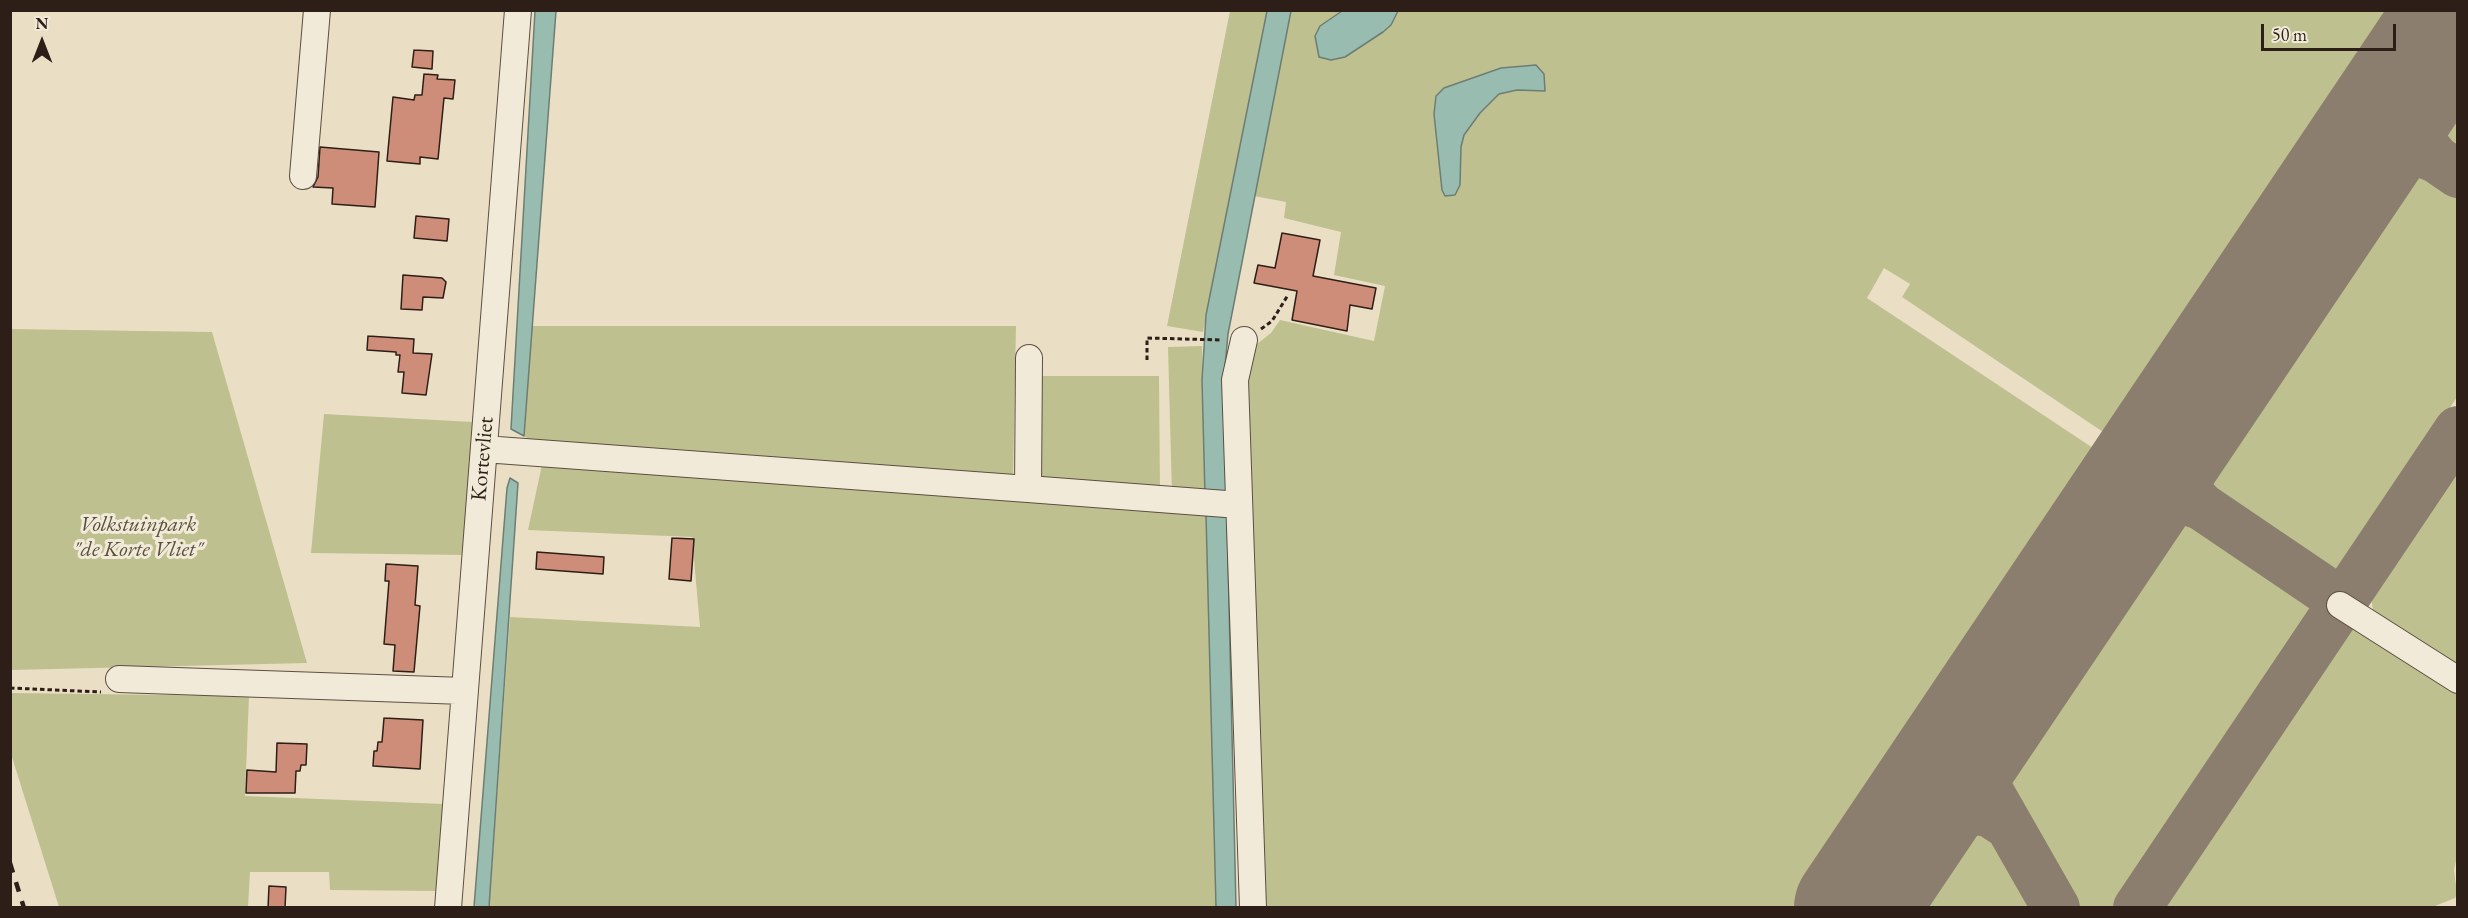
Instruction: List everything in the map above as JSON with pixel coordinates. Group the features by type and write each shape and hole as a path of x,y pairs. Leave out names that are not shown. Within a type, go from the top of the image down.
{"street":[{"path":"303,176 317,10"},
{"name":"Kortevliet","path":"448,908 518,10"},
{"path":"1244,340 1235,380 1253,908"},
{"path":"1028,489 1029,358"},
{"path":"484,449 1239,505"},
{"path":"2340,605 2457,680"},
{"path":"119,679 464,691"}],"path":[{"path":"1147,360 1147,338 1244,340 1272,321 1288,295"},
{"path":"10,688 107,692 119,679"}],"green space":[{"path":"1230,11 1267,11 1203,332 1167,326"},
{"path":"1280,11 2406,11 2118,442 1902,297 1910,284 1884,268 1867,298 2108,458 1804,907 1255,907 1247,376 1253,347 1271,333 1280,320 1374,341 1385,286 1334,275 1341,232 1284,218 1286,202 1254,196"},
{"path":"2457,91 2457,155 2446,144 2441,130 2442,114"},
{"path":"2422,175 2457,196 2457,397 2346,566 2336,574 2325,573 2209,497 2204,488 2205,464 2401,178"},
{"path":"530,326 1016,326 1013,477 541,448 524,436"},
{"name":"Volkstuinpark \"de Korte Vliet\"","path":"10,329 212,332 307,663 11,670"},
{"path":"1202,346 1205,496 1172,495 1168,347"},
{"path":"1042,376 1159,376 1160,491 1038,485"},
{"path":"324,414 473,422 463,555 311,553"},
{"path":"2457,458 2457,669 2373,612 2371,594 2377,578"},
{"path":"543,460 1206,515 1216,907 489,908 510,617 700,627 692,537 528,530"},
{"path":"2191,516 2311,597 2313,612 2311,619 2116,907 2076,907 2010,797 2003,779 2005,761 2167,523"},
{"path":"2354,629 2457,687 2458,851 2454,870 2457,894 2455,898 2430,908 2156,908 2338,634"},
{"path":"10,693 249,696 245,796 444,804 437,891 330,890 329,872 250,872 248,907 59,907 11,754"},
{"path":"1977,832 1997,841 2038,907 1908,907 1948,849 1962,837"}],"water":[{"path":"535,11 556,11 524,436 511,429"},
{"path":"1267,11 1291,11 1228,334 1225,367 1227,492 1205,496 1202,380 1206,315"},
{"path":"1342,11 1398,11 1391,25 1383,32 1345,57 1331,60 1319,57 1315,36 1320,26"},
{"path":"1536,65 1544,74 1545,91 1517,90 1499,94 1480,113 1464,135 1461,147 1460,185 1455,195 1445,196 1442,190 1434,114 1436,96 1444,88 1501,68"},
{"path":"510,478 518,483 489,907 474,907 507,488"},
{"path":"1206,515 1227,517 1236,907 1216,907"}],"building":[{"path":"414,50 433,51 432,69 412,67"},
{"path":"424,74 438,75 437,79 455,80 453,99 444,98 438,159 420,157 420,164 387,161 393,97 414,100 415,95 422,95"},
{"path":"320,147 379,152 375,207 332,204 333,188 313,187 318,177"},
{"path":"416,216 449,219 447,241 414,238"},
{"path":"1282,233 1320,240 1313,276 1376,288 1372,309 1350,305 1347,331 1292,320 1297,291 1254,283 1258,265 1275,268"},
{"path":"403,275 442,278 446,282 443,298 423,297 422,310 401,309"},
{"path":"368,336 414,339 413,353 432,354 426,395 402,393 404,372 398,372 400,355 396,355 396,352 367,350"},
{"path":"672,538 694,539 691,581 669,579"},
{"path":"537,552 604,557 603,574 536,569"},
{"path":"386,564 418,566 415,605 420,606 414,672 393,671 395,645 384,644 389,581 385,581"},
{"path":"384,718 423,720 420,769 373,766 374,751 377,751 378,742 382,742"},
{"path":"277,743 307,744 306,765 301,765 300,771 296,771 295,793 246,793 247,770 276,772"},
{"path":"269,886 286,887 285,908 268,908"}],"taxiway":[{"path":"2424,61 2411,89 2409,112 2415,134 2436,159"},
{"path":"2339,186 2361,163 2391,151 2416,151 2436,159 2458,174"},
{"path":"2191,407 2176,444 2177,470 2186,490 2201,506 2322,588"},
{"path":"2137,908 2458,430"},
{"path":"2111,526 2125,513 2149,500 2178,498 2201,506"},
{"path":"1987,710 1976,745 1977,762 1983,780 2056,908"},
{"path":"1903,835 1926,816 1948,808 1989,813 2009,826"}],"runway":[{"path":"1855,908 2458,11"}],"railway":[{"path":"10,863 24,908"}]}
